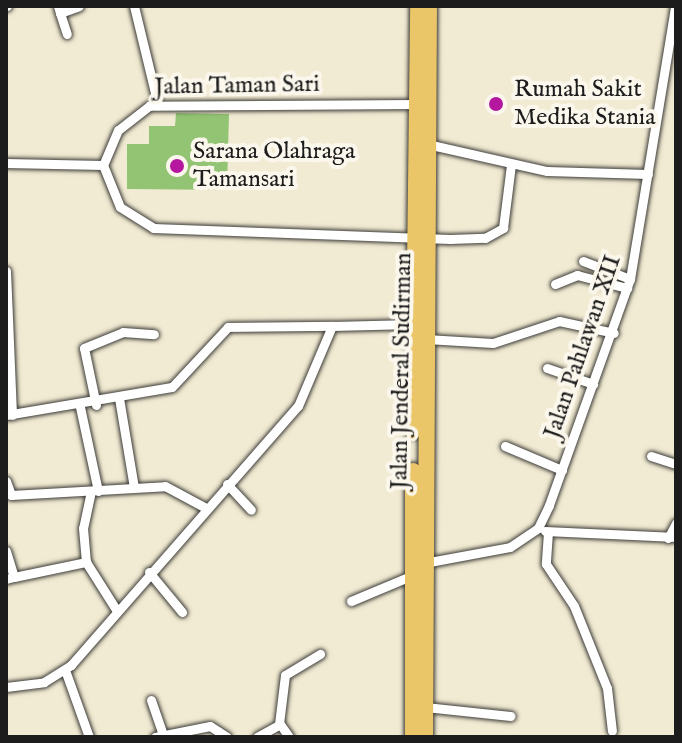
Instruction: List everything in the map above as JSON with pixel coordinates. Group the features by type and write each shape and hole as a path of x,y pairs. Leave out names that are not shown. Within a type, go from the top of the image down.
{"highway":[{"name":"Jalan Jenderal Sudirman","path":"418,6 416,104 426,339 419,569"},
{"name":"Jalan Jenderal Sudirman","path":"413,737 419,569 413,324 427,144 429,6"},
{"name":"Jalan Jenderal Sudirman","path":"419,630 425,737"}],"street":[{"path":"67,34 59,10 79,6"},
{"path":"134,6 158,105"},
{"name":"Jalan Pahlawan XII","path":"538,528 614,333 628,284 671,73 675,6"},
{"name":"Jalan Taman Sari","path":"103,165 132,114 158,105 416,104"},
{"path":"427,144 511,165 648,174"},
{"path":"6,163 103,165 120,207 153,228 485,238 501,230 511,165"},
{"path":"583,261 628,284"},
{"path":"6,271 9,415 96,405 177,385 228,327 413,324"},
{"path":"555,284 577,275 628,284"},
{"path":"426,339 493,343 559,321 614,333"},
{"path":"6,687 65,670 298,406 332,326"},
{"path":"96,405 85,347 123,332 154,334"},
{"path":"547,368 593,384"},
{"path":"119,398 134,488"},
{"path":"80,407 95,491 83,528 86,562 117,611"},
{"path":"505,446 562,470"},
{"path":"651,456 676,464"},
{"path":"6,481 8,498 173,487 206,508"},
{"path":"227,484 251,510"},
{"path":"351,601 419,569 502,550 538,528 548,532 672,537 676,523"},
{"path":"548,532 546,564 574,606 607,688 612,731"},
{"path":"6,551 10,578 86,562"},
{"path":"149,572 182,612"},
{"path":"289,737 279,724 285,675 320,654"},
{"path":"65,670 89,737"},
{"path":"151,700 159,736 213,726 227,737"},
{"path":"425,707 511,716"},
{"path":"257,737 279,724"}],"green space":[{"name":"Sarana Olahraga Tamansari","path":"176,113 229,114 227,190 127,189 127,144 149,144 149,126 175,126"}],"place":[{"name":"Rumah Sakit Medika Stania","path":"496,104"},
{"name":"Sarana Olahraga Tamansari","path":"177,166"}]}
